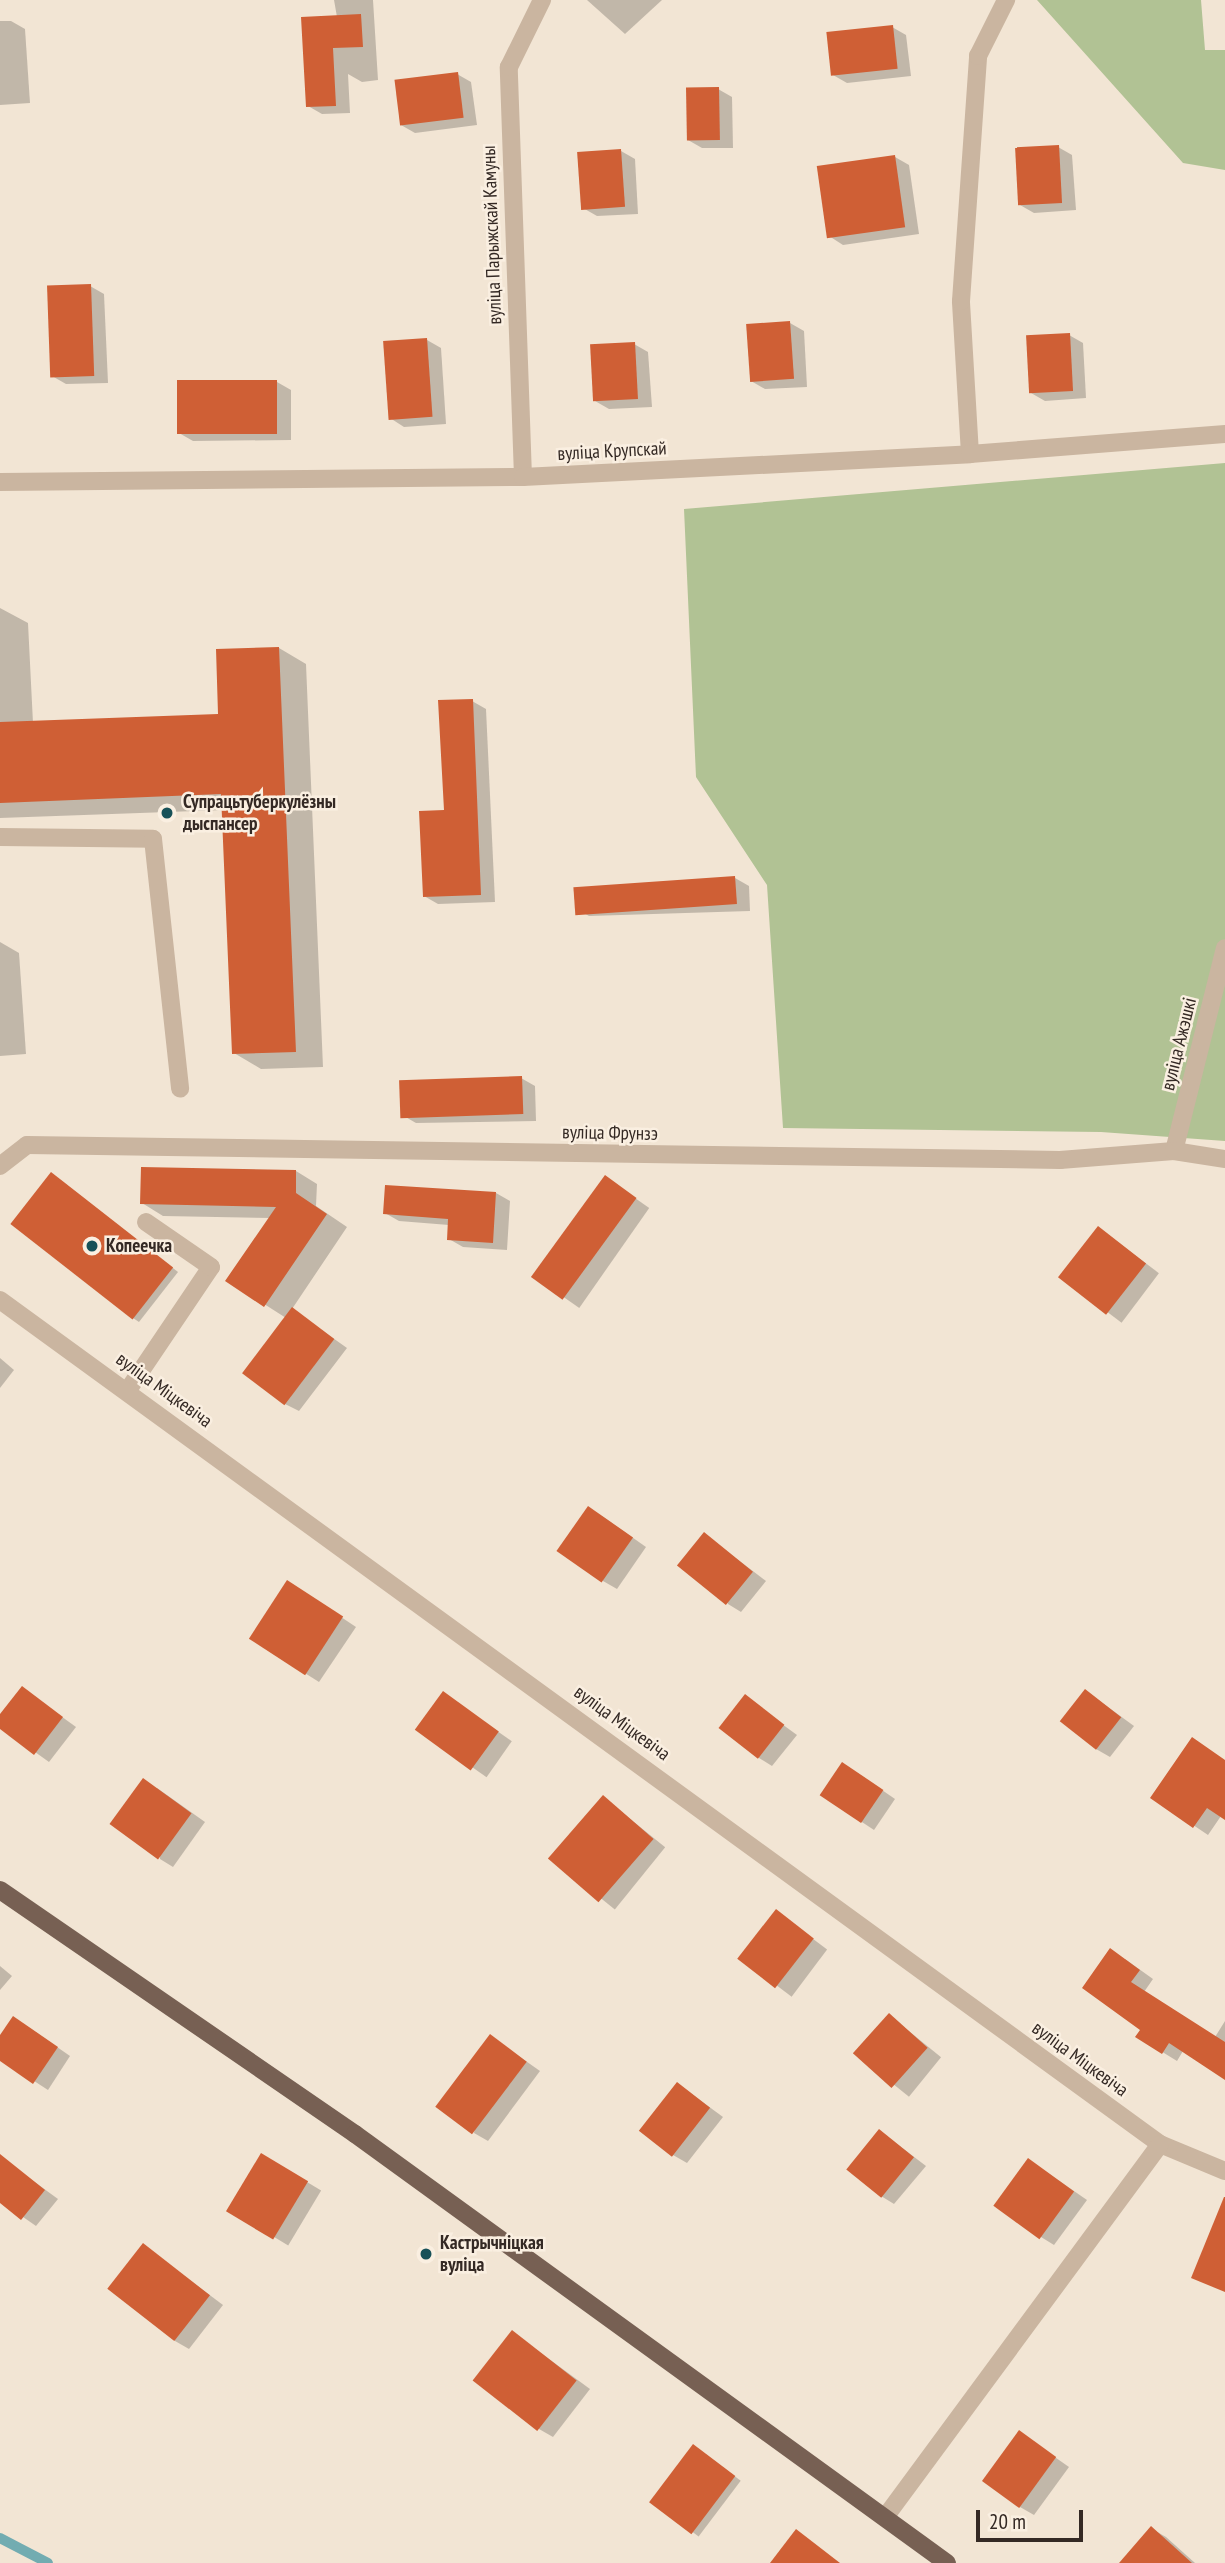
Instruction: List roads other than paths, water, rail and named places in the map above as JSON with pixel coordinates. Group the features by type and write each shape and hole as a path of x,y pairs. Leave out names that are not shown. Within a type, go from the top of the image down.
{"main road":[{"path":"0,1890 355,2134 886,2516 947,2563"}],"street":[{"name":"вуліца Парыжскай Камуны","path":"523,477 509,67 542,0"},
{"path":"970,454 961,301 978,56 1006,0"},
{"name":"вуліца Крупскай","path":"0,482 523,477 970,454 1225,434"},
{"path":"0,837 153,839 180,1090"},
{"name":"вуліца Ажэшкі","path":"1174,1151 1225,948"},
{"name":"вуліца Фрунзэ","path":"0,1166 27,1145 1060,1160 1174,1151 1225,1159"},
{"path":"128,1390 211,1267 146,1222"},
{"name":"вуліца Міцкевіча","path":"0,1300 128,1390 1160,2144 1225,2171"},
{"path":"886,2516 1160,2144"}],"waterway":[{"path":"0,2538 48,2563"}],"place":[{"name":"Супрацьтуберкулёзны дыспансер","path":"167,813"},
{"name":"Копеечка","path":"92,1246"},
{"name":"Кастрычніцкая вуліца","path":"426,2254"}]}
